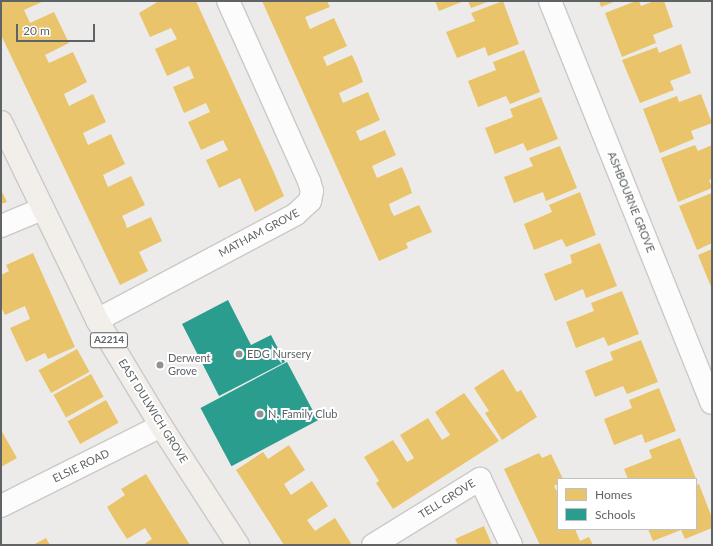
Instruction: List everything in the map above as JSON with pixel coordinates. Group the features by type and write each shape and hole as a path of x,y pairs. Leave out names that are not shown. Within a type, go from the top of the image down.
{"main road":[{"name":"EAST DULWICH GROVE","path":"1,122 97,320 161,426 238,545"}],"street":[{"name":"MATHAM GROVE","path":"97,320 296,214 310,201 312,191 309,181 228,1"},
{"name":"ASHBOURNE GROVE","path":"550,1 712,403"},
{"path":"1,226 42,209"},
{"name":"ELSIE ROAD","path":"1,506 161,426"},
{"name":"TELL GROVE","path":"373,545 480,479 511,545"}],"building: Homes":[{"path":"1,1 44,1 24,10 30,23 54,12 69,43 45,55 49,63 73,52 87,82 64,94 69,106 93,94 106,122 83,133 88,145 111,134 125,164 103,175 108,187 131,176 145,205 122,216 127,228 151,217 162,241 139,252 148,271 120,285 1,35"},
{"path":"159,1 196,1 272,168 284,196 255,212 240,178 219,188 206,160 228,150 223,140 201,150 188,122 210,112 206,103 184,113 173,87 194,78 189,66 167,76 155,49 177,39 171,28 150,37 139,13"},
{"path":"262,1 327,1 330,7 305,17 310,29 334,18 347,46 323,57 327,66 352,55 358,68 363,82 339,93 343,103 368,92 380,120 356,131 360,141 385,130 396,155 372,166 377,178 402,167 412,193 389,204 391,211 394,216 419,205 432,232 406,243 408,248 379,261"},
{"path":"435,1 464,1 439,11"},
{"path":"468,1 490,1 471,8"},
{"path":"503,1 519,44 488,56 485,47 457,58 446,32 475,21 471,13"},
{"path":"599,1 616,1 601,7"},
{"path":"639,1 641,6 654,1 664,1 673,27 653,35 656,43 622,57 605,13"},
{"path":"681,44 691,73 670,81 674,90 640,103 622,60 657,47 659,53"},
{"path":"524,50 540,92 510,104 506,96 478,107 468,81 496,70 493,62"},
{"path":"701,94 712,123 691,131 694,139 660,153 643,109 677,96 679,102"},
{"path":"541,97 558,139 527,151 523,143 495,154 485,128 513,117 510,109"},
{"path":"695,145 698,151 712,145 712,179 709,180 712,188 678,202 661,158"},
{"path":"560,146 577,188 546,201 543,192 514,203 504,177 533,166 529,158"},
{"path":"1,190 7,202 1,204"},
{"path":"580,192 596,235 566,247 562,239 534,250 524,224 552,212 549,205"},
{"path":"712,193 712,243 697,250 679,206"},
{"path":"600,243 617,286 586,298 583,289 555,301 544,274 572,263 570,255"},
{"path":"712,249 712,289 698,255"},
{"path":"33,253 75,347 48,359 45,353 26,362 10,328 30,319 25,306 5,315 1,307 1,275 9,271 6,265"},
{"path":"622,291 639,334 608,346 604,337 576,348 566,322 594,311 591,303"},
{"path":"641,340 658,382 627,394 623,386 595,397 585,371 613,360 610,352"},
{"path":"77,349 90,372 51,393 39,370"},
{"path":"503,369 517,392 521,390 537,417 502,440 485,413 489,411 474,388"},
{"path":"91,374 104,397 66,418 53,395"},
{"path":"659,388 676,431 645,443 642,434 614,445 604,419 632,408 629,400"},
{"path":"464,393 499,441 393,509 376,483 379,481 364,457 393,440 407,462 414,458 400,435 428,418 442,440 450,435 435,412"},
{"path":"106,400 119,423 80,444 68,421"},
{"path":"1,430 17,458 1,467"},
{"path":"680,438 696,478 628,478 624,469 652,458 649,450"},
{"path":"289,445 305,470 284,484 291,495 312,481 328,506 307,520 315,531 335,518 352,545 284,545 236,470 263,452 268,459"},
{"path":"539,453 542,458 551,454 563,478 557,478 557,484 554,486 557,491 557,530 575,530 580,541 589,537 593,545 540,545 504,469"},
{"path":"146,474 190,545 143,545 152,539 145,528 127,539 116,522 107,507 125,495 121,489"},
{"path":"699,484 712,518 712,528 685,539 681,530 697,530 697,485"},
{"path":"484,526 492,545 458,545 455,539"},
{"path":"648,530 681,530 653,541"},
{"path":"46,538 50,545 33,545"}],"building: Schools":[{"name":"EDG Nursery","path":"228,300 251,345 271,335 285,362 219,396 182,324"},
{"name":"N. Family Club","path":"287,362 318,420 231,466 200,408"}],"place":[{"name":"EDG Nursery","path":"239,354"},
{"name":"Derwent Grove","path":"160,365"},
{"name":"N. Family Club","path":"260,414"}]}
